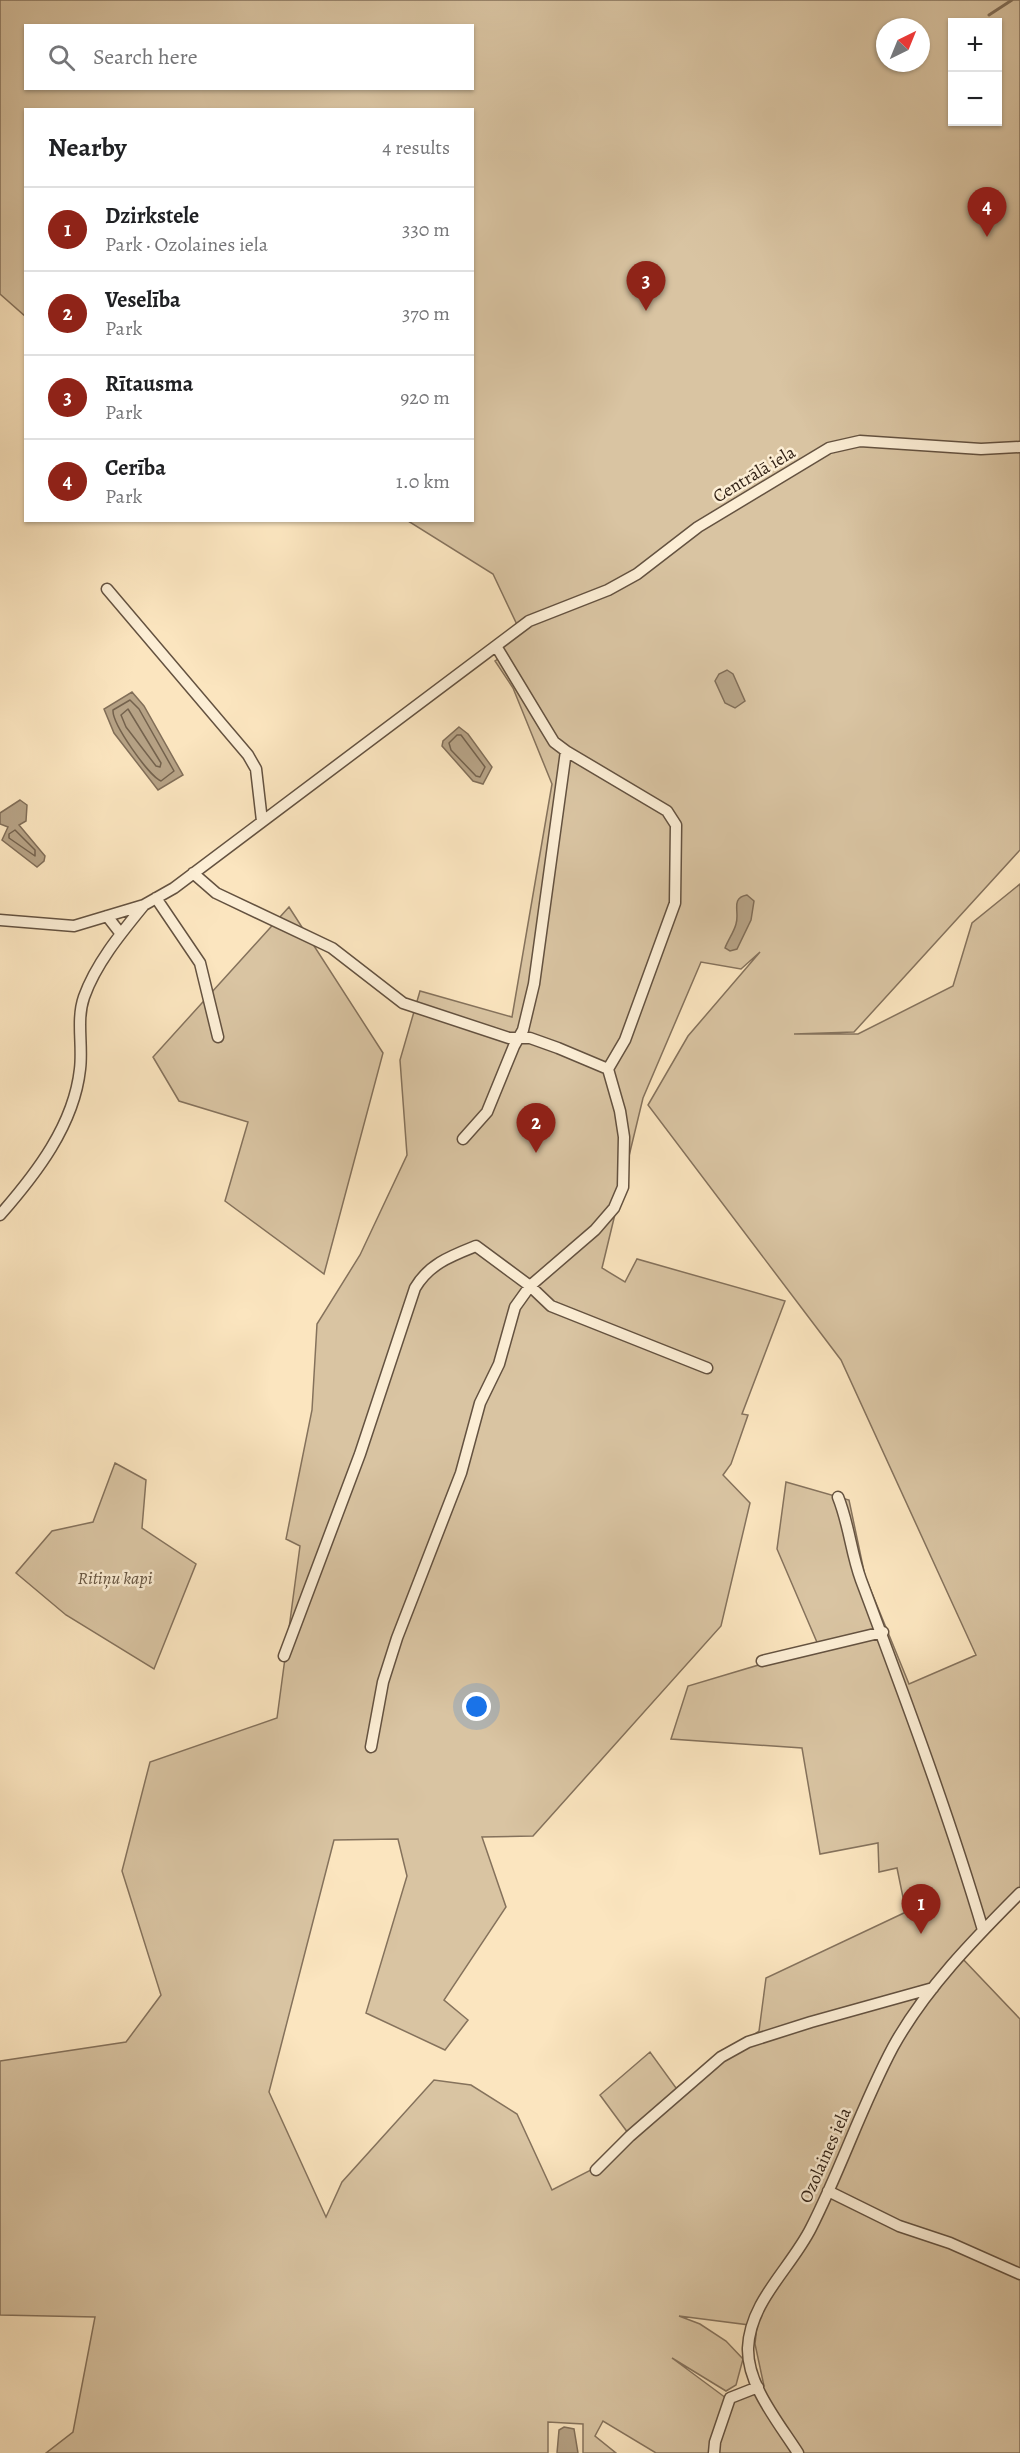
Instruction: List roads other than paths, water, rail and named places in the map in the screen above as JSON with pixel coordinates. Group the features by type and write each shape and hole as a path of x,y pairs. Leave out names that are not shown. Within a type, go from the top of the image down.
{"street":[{"name":"Centrālā iela","path":"144,905 194,873 529,621 608,590 637,574 699,527 829,448 860,441 981,449 1020,447"},
{"path":"107,589 248,755 256,769 262,821"},
{"path":"371,1747 383,1682 397,1638 461,1473 480,1403 499,1364 515,1307 530,1286 595,1230 614,1208 623,1187 624,1137 620,1111 608,1069 625,1040 675,903 676,825 667,811 554,742 496,646"},
{"path":"463,1139 487,1112 523,1030 534,984 566,751"},
{"path":"194,873 216,893 332,948 403,1003 509,1038 519,1038 558,1047 608,1069"},
{"path":"156,898 200,963 218,1037"},
{"path":"0,920 74,926 144,905"},
{"path":"0,1215 38,1168 55,1142 79,1079 82,1059 79,1021 84,997 121,934 144,905"},
{"path":"107,916 121,934"},
{"path":"284,1656 360,1454 414,1288 423,1274 443,1260 476,1246 530,1286 551,1306 707,1368"},
{"path":"838,1497 848,1522 860,1577 883,1632 972,1888 983,1930"},
{"path":"762,1661 883,1632"},
{"name":"Ozolaines iela","path":"798,2453 758,2387 748,2349 753,2320 810,2229 872,2088 894,2044 933,1988 983,1930 1020,1893"},
{"path":"596,2170 630,2136 721,2057 748,2042 933,1988"},
{"path":"828,2191 899,2226 950,2243 1020,2274"},
{"path":"714,2453 715,2442 730,2398 758,2387"}],"water":[{"path":"727,670 733,674 745,701 735,708 725,703 715,681 719,674"},
{"path":"132,692 144,706 183,775 158,790 114,733 104,709"},
{"path":"459,727 468,734 492,767 483,784 473,781 442,746 443,741"},
{"path":"20,800 27,805 26,821 19,825 45,856 44,861 37,867 2,840 8,827 0,824 0,813"},
{"path":"747,895 754,901 751,920 737,949 730,951 725,948 736,924 737,902"},
{"path":"564,2427 574,2429 578,2453 557,2453 559,2430"}],"waterway":[{"path":"989,15 1012,0"}],"place":[{"name":"Cerība","path":"987,237"},
{"name":"Rītausma","path":"646,311"},
{"name":"Veselība","path":"536,1153"},
{"name":"Dzirkstele","path":"921,1934"}],"park label":[{"name":"Ritiņu kapi","path":"115,1578"}]}
